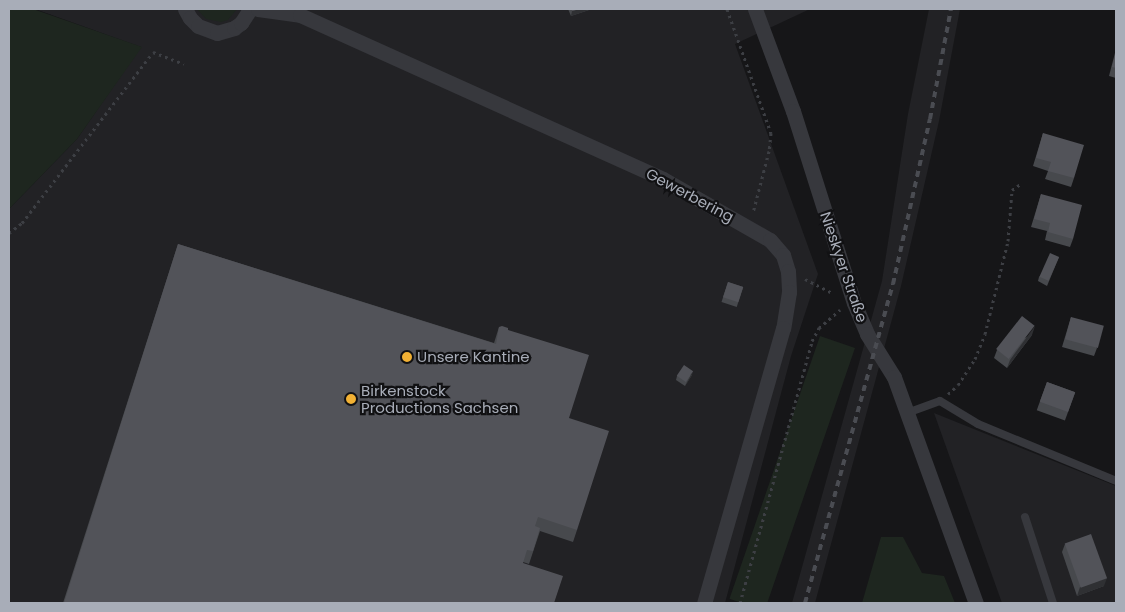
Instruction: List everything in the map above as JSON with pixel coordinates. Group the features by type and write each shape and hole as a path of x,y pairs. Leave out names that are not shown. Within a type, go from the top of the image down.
{"street":[{"path":"186,9 198,26 217,33 234,28 241,23 250,9"},
{"name":"Gewerbering","path":"258,9 300,15 663,179 770,240 782,255 788,271 789,292 783,328 704,603"},
{"name":"Nieskyer Straße","path":"755,9 793,111 854,303 867,334 894,377 976,603"}],"lane":[{"path":"907,413 940,401 978,424 1116,481"},
{"path":"1025,517 1053,603"}],"path":[{"path":"726,9 771,133 769,151 749,227"},
{"path":"9,233 22,223 153,52 184,64"},
{"path":"940,401 958,385 975,360 985,334 1008,241 1012,190 1022,183"},
{"path":"788,271 854,303"},
{"path":"740,603 812,341 819,328 834,313 854,303"}],"shaded area":[{"path":"9,9 33,9 142,47 77,139 9,209"},
{"path":"35,9 810,9 735,44 818,274 791,356 725,603 9,603 9,209 77,139 141,47"},
{"path":"197,9 237,9 228,20 221,22 206,19"},
{"path":"929,9 960,9 939,121 901,286 815,603 792,603 882,281 908,114"},
{"path":"820,336 855,348 767,603 742,603 729,599"},
{"path":"934,413 1116,486 1116,603 1002,603"},
{"path":"881,537 903,537 922,573 944,576 955,603 862,603"}],"building":[{"path":"1116,51 1116,68 1112,67"},
{"path":"1043,133 1084,145 1074,178 1048,171 1051,162 1036,158"},
{"path":"1041,194 1082,205 1073,239 1048,232 1050,223 1034,219"},
{"name":"Birkenstock Productions Sachsen","path":"178,244 496,344 499,327 502,326 508,328 508,330 589,355 569,418 609,431 577,530 538,517 535,526 540,528 533,551 527,550 523,563 563,576 554,603 64,603"},
{"path":"1050,253 1059,257 1049,281 1039,277"},
{"path":"728,282 743,287 738,302 723,297"},
{"path":"1022,316 1035,326 1009,359 996,349"},
{"path":"1071,317 1104,326 1098,348 1065,339"},
{"path":"684,365 693,371 686,382 677,376"},
{"path":"1047,382 1075,392 1068,412 1040,402"},
{"path":"1091,534 1107,578 1081,588 1065,544"}],"railway":[{"path":"805,603 893,284 930,119 951,9"}],"place":[{"name":"Unsere Kantine","path":"407,357"},
{"name":"Birkenstock Productions Sachsen","path":"351,399"}]}
